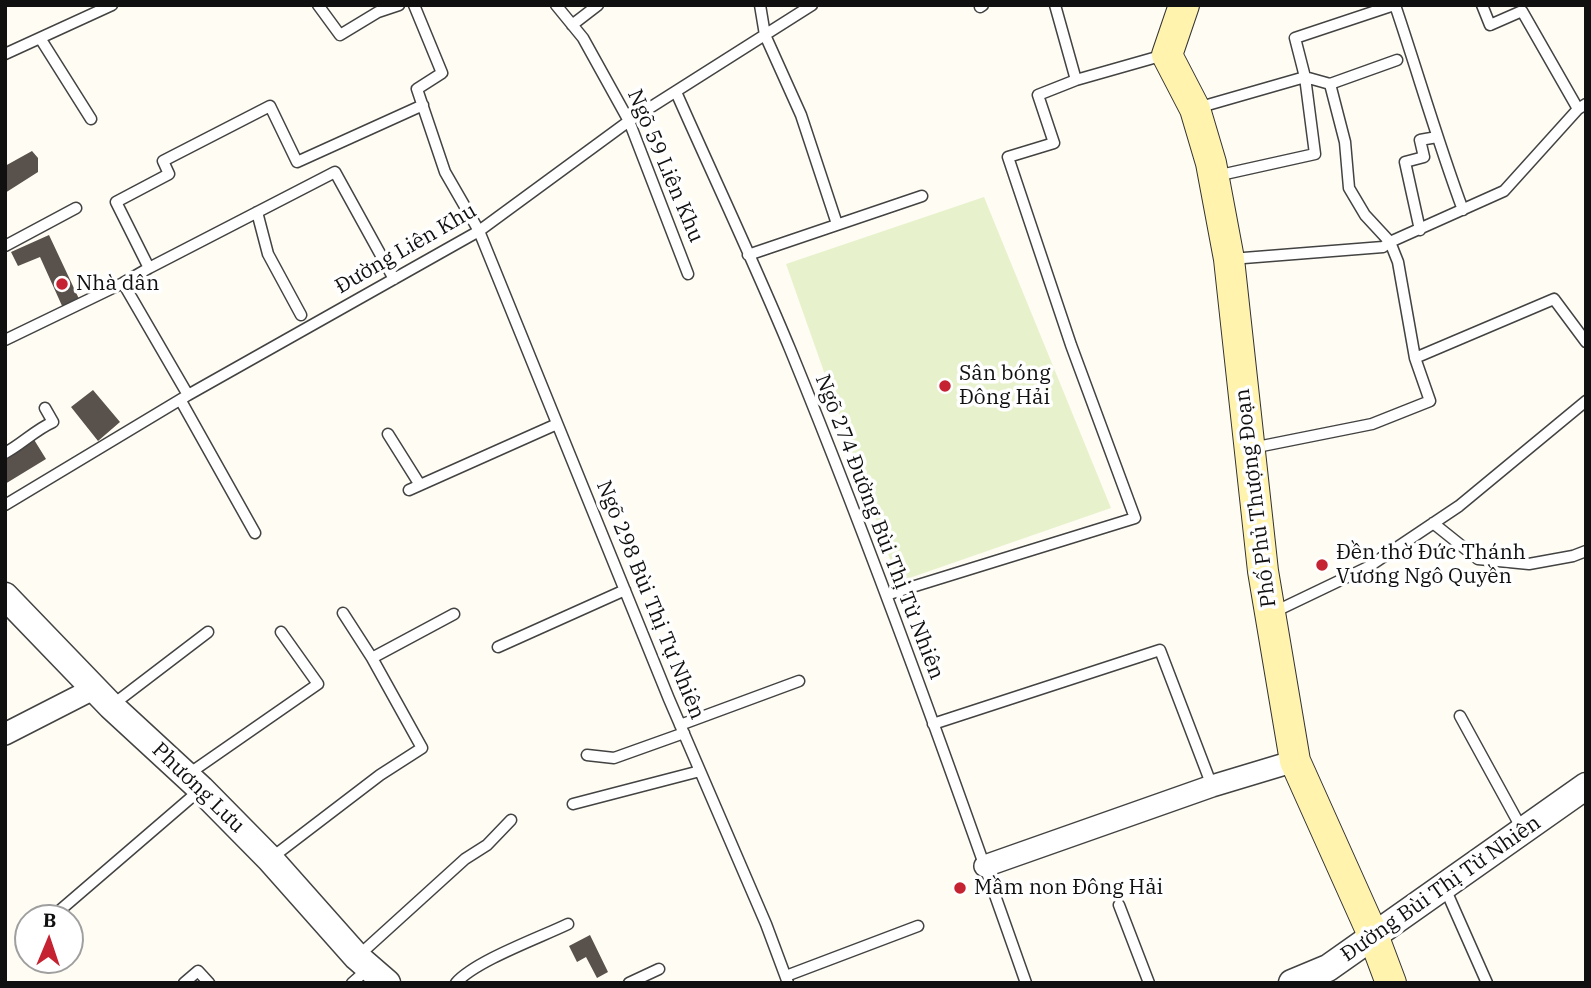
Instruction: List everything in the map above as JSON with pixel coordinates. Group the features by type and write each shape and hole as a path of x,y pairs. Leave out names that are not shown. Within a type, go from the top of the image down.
{"main road":[{"path":"1167,55 1184,5"},
{"name":"Phố Phủ Thượng Đoạn","path":"1167,55 1195,109 1213,177 1229,259 1269,614 1295,761 1373,935 1391,983"}],"street":[{"name":"Phương Lưu","path":"5,596 103,697 271,859 366,973"},
{"path":"5,734 103,697"},
{"path":"985,866 1212,786 1295,761"},
{"name":"Đường Bùi Thị Từ Nhiên","path":"1292,983 1330,976 1373,935 1586,786"}],"lane":[{"path":"5,54 112,5"},
{"path":"318,5 340,35 378,12 399,5"},
{"path":"149,268 116,202 169,174 163,161 270,106 297,162 422,105 417,89 442,73 414,5"},
{"name":"Ngõ 59 Liên Khu","path":"556,5 583,38 629,121 688,274"},
{"path":"572,25 598,5"},
{"path":"760,5 765,35 801,115 837,224"},
{"name":"Đường Liên Khu","path":"5,505 185,398 479,230 629,121 812,5"},
{"path":"1055,5 1076,80"},
{"path":"1213,177 1315,154 1306,77 1295,38 1395,5 1463,210"},
{"path":"1229,259 1383,247 1504,191 1582,106 1522,11 1490,24 1482,5"},
{"path":"40,38 91,119"},
{"path":"886,595 1135,517 1071,345 1008,157 1054,143 1038,95 1076,80 1167,55"},
{"path":"1195,109 1306,77 1330,84 1397,60"},
{"path":"1249,449 1371,424 1430,401 1415,358 1398,262 1390,242 1365,215 1349,188 1345,142 1330,84"},
{"name":"Ngõ 274 Đường Bùi Thị Từ Nhiên","path":"676,92 789,346 886,595 1026,983"},
{"name":"Ngõ 298 Bùi Thị Tự Nhiên","path":"422,105 445,172 479,230 787,979"},
{"path":"1420,230 1405,162 1424,158 1420,140 1437,137"},
{"path":"5,340 123,284 335,172 394,279"},
{"path":"748,255 922,196"},
{"path":"5,246 76,208"},
{"path":"257,212 268,254 300,315"},
{"path":"123,284 255,533"},
{"path":"1415,358 1555,299 1586,342"},
{"path":"1269,614 1368,567 1459,506 1586,401"},
{"path":"5,453 22,444 41,427 53,422 46,408"},
{"path":"388,434 415,487 558,424"},
{"path":"1433,523 1478,559 1529,564 1586,551"},
{"path":"498,647 625,590"},
{"path":"271,859 380,775 422,748 372,658 343,613"},
{"path":"372,658 454,614"},
{"path":"103,697 208,632"},
{"path":"66,904 194,782 318,684 281,632"},
{"path":"933,724 1160,649 1212,786"},
{"path":"587,755 614,758 799,681"},
{"path":"1460,716 1523,831"},
{"path":"573,804 700,771"},
{"path":"366,973 465,859 487,845 512,820"},
{"path":"1444,886 1487,983"},
{"path":"1119,905 1149,983"},
{"path":"456,983 488,961 568,925"},
{"path":"787,979 918,926"},
{"path":"629,983 659,969"},
{"path":"184,983 198,971 209,983"}],"green space":[{"name":"Sân bóng Đông Hải","path":"984,197 1111,508 898,582 786,264"}],"building":[{"path":"32,151 38,158 38,172 5,193 5,166"},
{"name":"Nhà dân","path":"49,235 80,301 63,308 40,257 18,266 11,252"},
{"path":"93,390 120,422 98,441 71,407"},
{"path":"33,438 46,459 5,484 5,455"},
{"path":"590,935 608,972 597,978 586,957 577,962 569,946"}],"place":[{"name":"Nhà dân","path":"62,284"},
{"name":"Sân bóng Đông Hải","path":"945,386"},
{"name":"Đền thờ Đức Thánh Vương Ngô Quyền","path":"1322,565"},
{"name":"Mầm non Đông Hải","path":"960,888"}]}
